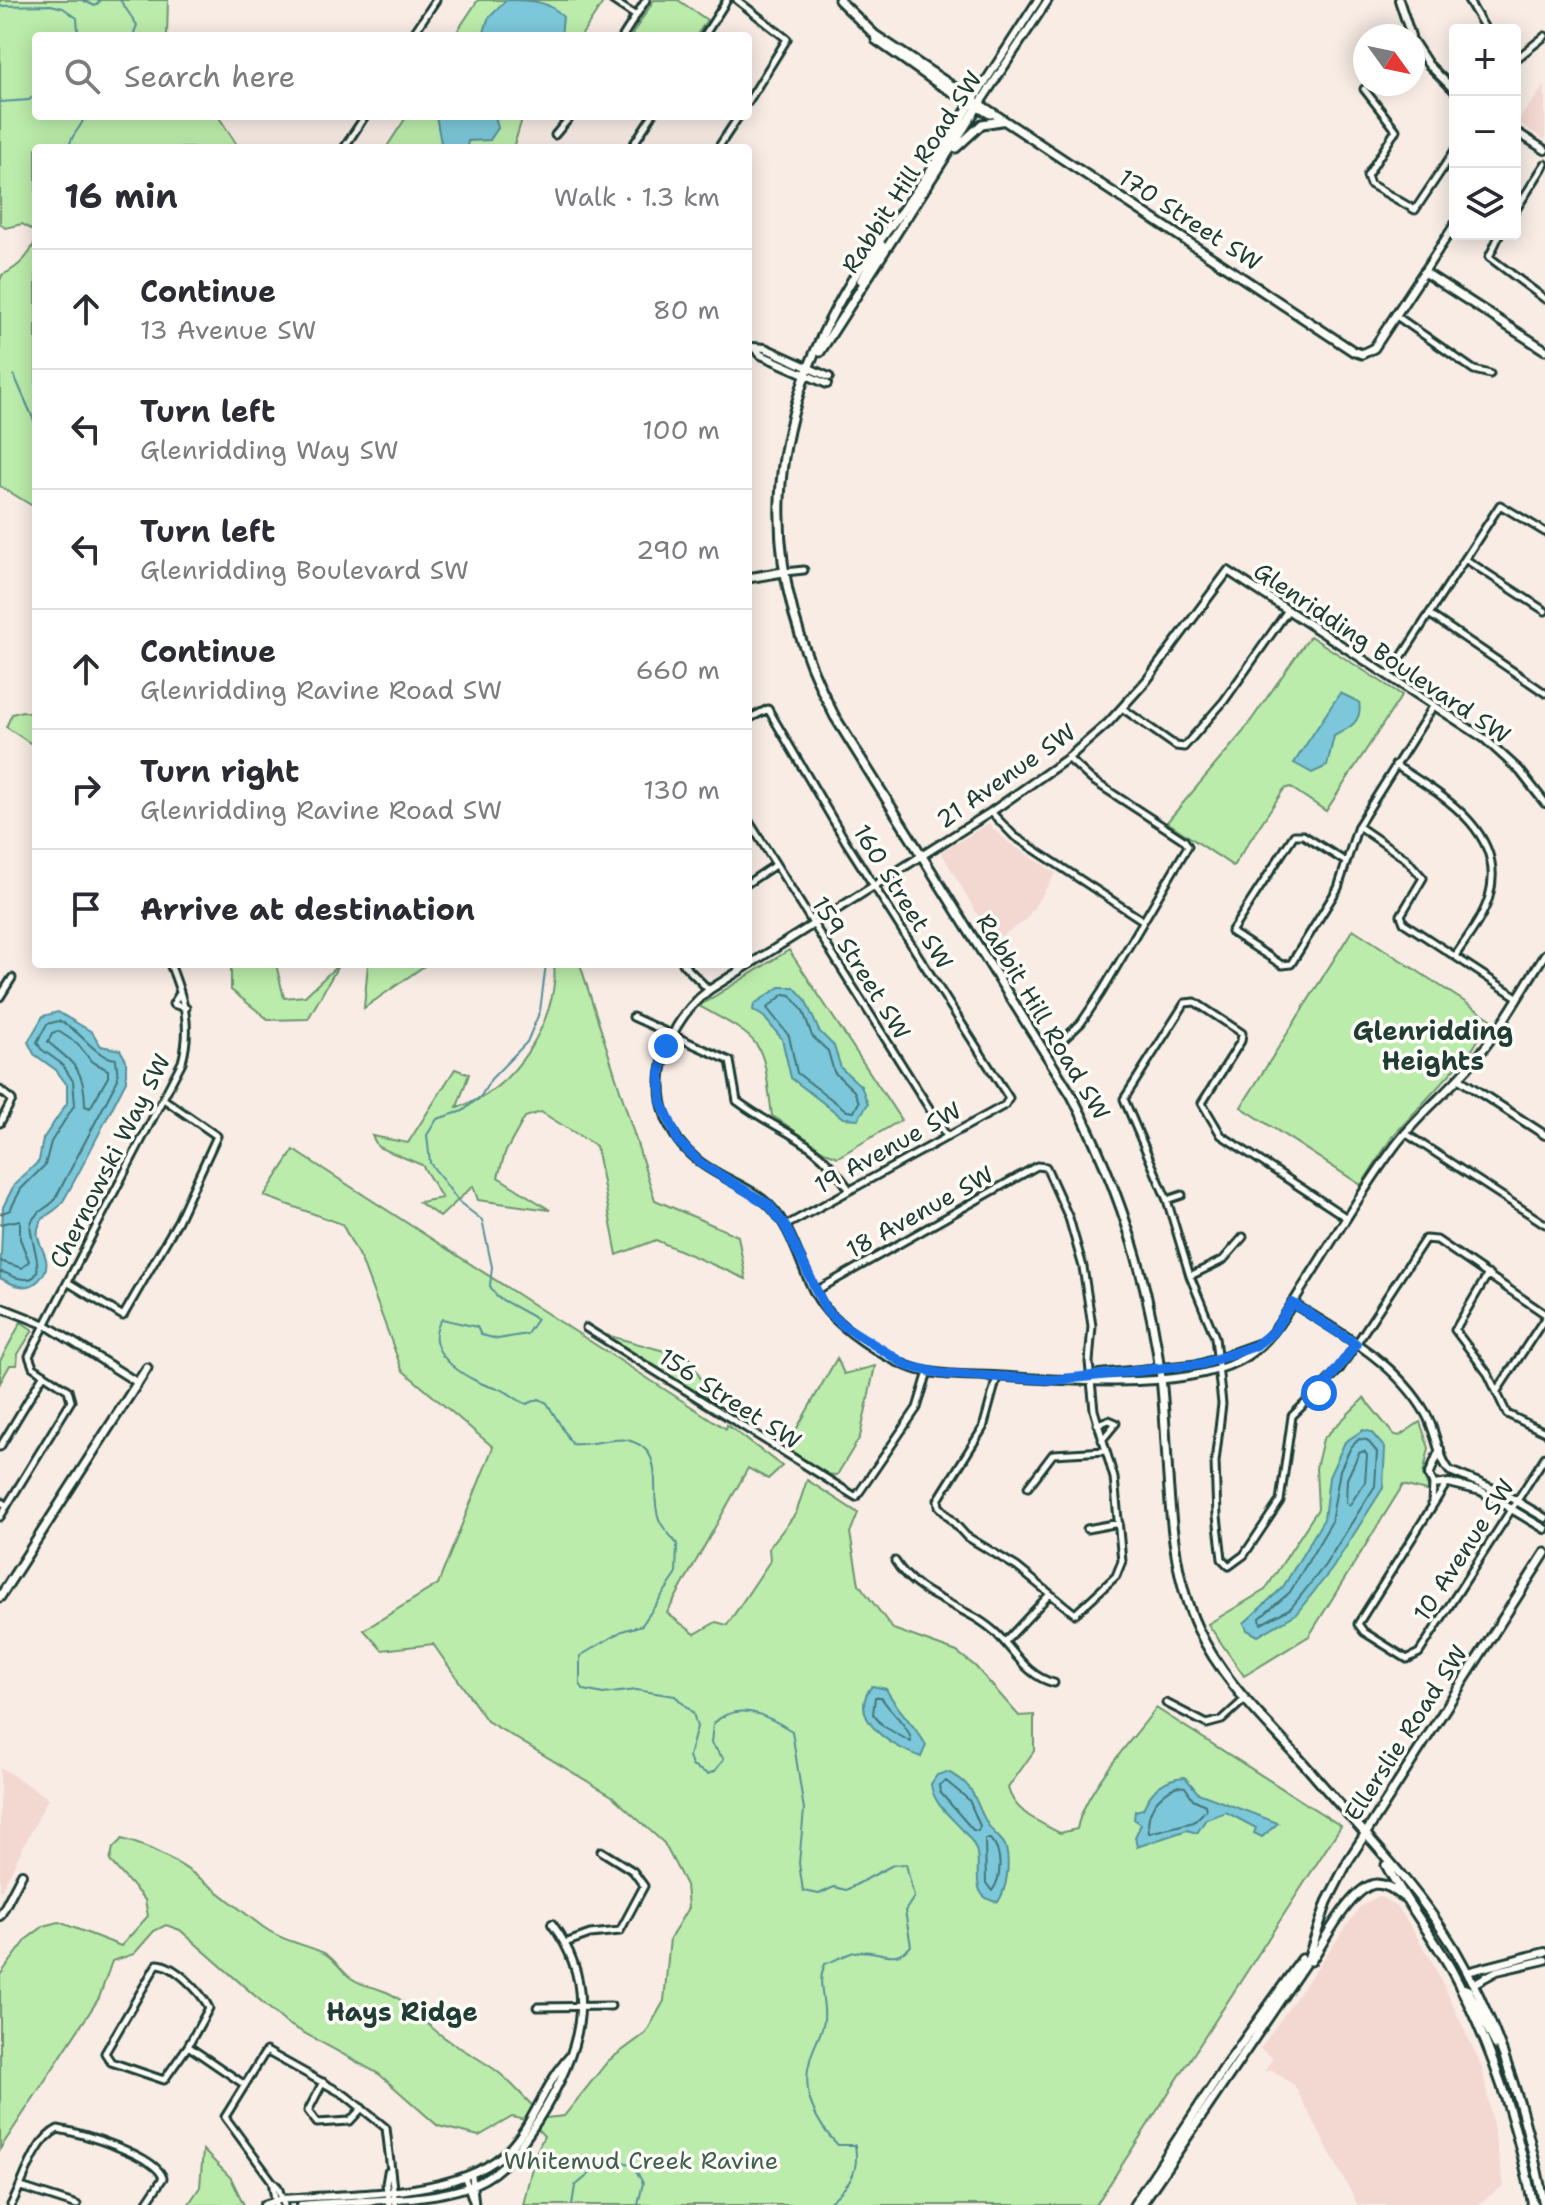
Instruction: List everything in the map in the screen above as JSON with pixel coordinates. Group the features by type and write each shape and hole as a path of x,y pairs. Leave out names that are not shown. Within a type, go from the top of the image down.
{"main road":[{"name":"170 Street SW","path":"839,0 875,35 975,104 1020,130 1075,169 1362,354 1374,348 1395,315"},
{"name":"Rabbit Hill Road SW","path":"808,371 937,172 975,104"},
{"name":"Rabbit Hill Road SW","path":"975,104 878,240 845,294 808,371 790,426 782,469 779,516 783,572 802,646 827,703 1072,1096 1103,1160 1137,1252 1160,1373 1176,1555 1183,1591 1206,1646 1246,1698 1378,1850 1446,1936 1473,1984 1502,2053 1527,2129 1544,2205"},
{"path":"937,172 973,130 988,121 1006,122"},
{"path":"849,307 882,246 878,240"},
{"path":"1395,315 1424,272 1545,350"},
{"path":"752,577 783,572"},
{"path":"0,1597 147,1368"},
{"name":"Ellerslie Road SW","path":"1141,2205 1308,1959 1336,1880 1545,1553"},
{"name":"Rabbit Hill Road SW","path":"1378,1850 1460,1987 1506,2097 1533,2205"},
{"path":"1280,2001 1301,1977 1357,1894 1371,1886 1385,1886 1411,1903"},
{"name":"Ellerslie Road SW","path":"1134,2205 1313,1941"},
{"path":"1460,1987 1468,1990 1502,2053"}],"street":[{"path":"415,32 436,0"},
{"path":"612,0 636,16"},
{"path":"626,32 646,0"},
{"path":"707,32 727,0"},
{"path":"737,0 787,39 752,96"},
{"name":"Rabbit Hill Road SW","path":"975,104 1038,0"},
{"name":"Rabbit Hill Road SW","path":"975,104 1048,0"},
{"path":"1399,0 1407,24"},
{"path":"1468,0 1482,24"},
{"path":"1521,50 1545,36"},
{"path":"1425,59 1449,85"},
{"path":"1369,96 1396,130 1367,176 1370,184 1415,210 1449,159"},
{"path":"347,144 362,120"},
{"path":"555,135 568,120"},
{"path":"634,144 649,120"},
{"path":"721,144 736,120"},
{"path":"1521,135 1545,150"},
{"path":"1521,202 1545,164"},
{"path":"1424,272 1449,233"},
{"path":"1497,240 1489,257 1545,299"},
{"path":"1395,315 1474,370 1490,374"},
{"path":"752,346 765,348 828,380"},
{"path":"1389,676 1502,505 1545,532"},
{"path":"1465,559 1545,611"},
{"path":"783,572 804,570"},
{"name":"Glenridding Boulevard SW","path":"1228,571 1493,745 1530,782 1545,803"},
{"name":"21 Avenue SW","path":"752,963 991,812 1068,758 1122,708 1168,654 1228,571"},
{"path":"1122,708 1176,746 1184,747 1224,701 1288,610"},
{"path":"1429,614 1545,693"},
{"path":"1346,862 1303,835 1294,835 1231,928 1277,962 1288,966 1338,888 1358,826 1434,705"},
{"name":"160 Street SW","path":"752,717 768,709 874,886 1008,1095 1008,1102"},
{"path":"1064,1039 1081,1023 1188,846 1184,840 1086,776 1068,758"},
{"path":"1395,765 1449,801 1477,831 1488,853 1492,881 1489,897 1455,956"},
{"path":"991,812 1014,836 1142,920"},
{"path":"1358,826 1420,872 1422,883 1401,918 1517,997"},
{"name":"159 Street SW","path":"752,827 946,1135"},
{"path":"752,880 775,865"},
{"path":"671,1034 662,1060 660,1089 666,1117 678,1141 700,1163 762,1199 785,1226 814,1292 826,1310 844,1326 902,1364 928,1372 1091,1379 1099,1374 1160,1373 1220,1364 1255,1346 1273,1332 1405,1133 1484,1049 1517,997 1542,967 1545,954"},
{"name":"Chernowski Way SW","path":"44,1374 31,1364 29,1356 165,1100 188,1039 186,1008 171,968"},
{"path":"687,968 709,990"},
{"name":"21 Avenue SW","path":"671,1034 688,1007 744,968"},
{"path":"0,997 12,978"},
{"path":"180,993 173,1004 186,1008"},
{"path":"1347,1218 1221,1135 1202,1105 1242,1036 1238,1029 1188,1001 1124,1099 1167,1200 1190,1276 1208,1318 1220,1364 1222,1411 1215,1474 1218,1528 1226,1565 1231,1567 1239,1561 1280,1501 1292,1416 1327,1385 1421,1243 1433,1238 1545,1315 1497,1392"},
{"path":"633,1017 730,1061 737,1101 801,1137 831,1163 849,1189"},
{"path":"1459,1079 1545,1135"},
{"path":"0,1090 10,1097 12,1103 0,1123"},
{"path":"69,1283 123,1316 178,1221 217,1136 165,1100"},
{"name":"19 Avenue SW","path":"785,1226 1008,1102"},
{"path":"1405,1133 1545,1224"},
{"name":"18 Avenue SW","path":"814,1292 1043,1166 1064,1204 1083,1267 1092,1326 1091,1379"},
{"path":"1167,1200 1182,1195"},
{"path":"1190,1276 1223,1260 1243,1237"},
{"path":"1488,1274 1454,1327 1497,1392 1507,1414 1545,1432"},
{"path":"1292,1303 1356,1344 1404,1383 1426,1414 1448,1469 1447,1485 1433,1505"},
{"path":"0,1307 46,1325 138,1383"},
{"path":"1200,1320 1208,1318"},
{"name":"156 Street SW","path":"586,1328 856,1497 917,1408 928,1372"},
{"path":"0,1447 44,1374 68,1390 71,1401 0,1517"},
{"path":"997,1377 983,1428 938,1503 966,1536 1017,1567 1075,1614 1121,1569 1114,1478 1097,1424 1091,1379"},
{"path":"1097,1424 1109,1420 1116,1423 1102,1440"},
{"path":"1433,1505 1433,1484 1429,1475 1440,1448"},
{"path":"1028,1487 1053,1454 1106,1451"},
{"name":"10 Avenue SW","path":"1433,1505 1362,1615 1358,1627 1411,1660 1419,1653 1545,1457"},
{"path":"1433,1468 1448,1469 1545,1518"},
{"path":"1433,1484 1481,1491 1515,1504 1545,1529"},
{"path":"0,1501 7,1506"},
{"path":"1087,1529 1119,1523"},
{"path":"895,1561 917,1586 972,1614 1005,1642 1033,1674 1054,1683"},
{"path":"1005,1642 1050,1594"},
{"path":"1166,1703 1207,1724 1222,1720 1246,1698"},
{"path":"565,1943 590,1934 620,1931 644,1889 643,1881 633,1871 601,1851"},
{"path":"0,1916 22,1874"},
{"path":"264,2205 391,2197 471,2186 496,2172 521,2146 561,2083 572,2055 580,2005 576,1976 565,1943 552,1924"},
{"path":"1467,1972 1545,1952"},
{"path":"1473,1984 1497,1971 1545,1960"},
{"path":"157,1964 169,1967 208,2004 208,2012 188,2046 164,2080 111,2062 105,2057 107,2048 157,1964"},
{"path":"537,2007 611,2006"},
{"path":"188,2046 245,2085"},
{"path":"279,2203 272,2181 225,2117 266,2051 323,2082 362,2108 388,2131 391,2197"},
{"path":"391,2197 468,2177 495,2162 513,2145 561,2066 572,2055"},
{"path":"323,2082 308,2111 317,2123 350,2121 362,2108"},
{"path":"11,2205 32,2160 51,2132 62,2129 118,2148 160,2170 161,2182 145,2205"},
{"path":"468,2177 475,2205"},
{"path":"21,2187 77,2205"}],"shaded area":[{"path":"1545,85 1545,140 1521,125 1521,117"},
{"path":"988,824 1009,843 1056,873 1025,921 993,941 941,852"},
{"path":"0,1767 48,1798 0,1893"},
{"path":"1379,1896 1398,1907 1431,1959 1482,2067 1504,2185 1477,2205 1358,2205 1294,2085 1272,2070 1264,2072 1273,2058 1260,2049 1360,1907"}],"green space":[{"path":"0,0 168,0 167,32 32,32 32,120 221,120 236,144 32,144 32,230 22,224 5,228 0,223"},
{"path":"478,0 604,1 584,32 457,32"},
{"path":"654,0 678,0 707,20 699,32 634,32"},
{"path":"404,120 522,120 514,144 389,144"},
{"path":"32,247 32,506 0,486 0,281 2,275 20,264"},
{"path":"1310,636 1402,695 1326,811 1290,787 1284,789 1233,866 1167,822 1243,732"},
{"path":"22,711 32,714 32,744 6,727 12,714"},
{"path":"1353,929 1491,1019 1472,1050 1392,1137 1361,1185 1241,1107"},
{"path":"789,950 901,1120 838,1157 772,1116 766,1072 757,1046 738,1028 699,1006"},
{"path":"231,968 277,968 284,998 305,996 337,968 308,1019 269,1020 231,990"},
{"path":"368,968 421,968 364,1008"},
{"path":"554,968 581,968 655,1200 738,1236 746,1279 656,1240 617,1255 596,1146 541,1112 525,1117 505,1153 498,1177 550,1210 478,1200 473,1186 440,1217 419,1202 442,1198 422,1165 378,1147 372,1136 408,1143 455,1069 469,1074 457,1107 477,1100 496,1088 528,1052 549,1008"},
{"name":"Whitemud Creek Ravine","path":"294,1150 726,1429 727,1425 782,1466 768,1479 748,1468 667,1613 695,1634 716,1622 727,1625 770,1561 769,1548 796,1513 807,1480 858,1513 850,1533 859,1584 893,1629 957,1652 975,1666 1019,1716 1034,1715 1034,1751 1008,1788 1016,1804 1036,1820 1060,1833 1077,1829 1081,1814 1099,1782 1156,1708 1341,1826 1096,2205 523,2205 535,2155 544,2136 530,2121 512,2117 479,2136 438,2126 379,2074 286,2023 180,1930 166,1925 154,1931 134,1954 112,1961 99,1998 0,2149 0,1975 28,1938 44,1926 59,1922 121,1946 148,1916 145,1900 110,1861 113,1848 122,1839 162,1854 270,1932 324,1953 355,1981 400,1999 441,2035 498,2072 546,2118 564,2116 608,2061 646,2033 664,2001 670,1938 688,1908 686,1885 664,1843 612,1796 487,1721 433,1644 382,1650 364,1630 438,1584 493,1447 402,1370 362,1262 342,1224 264,1196"},
{"path":"21,1322 33,1330 18,1354 17,1365 10,1365 0,1383 0,1361"},
{"path":"599,1333 690,1358 716,1408"},
{"path":"837,1358 844,1374 875,1366 860,1437 837,1475 824,1474 784,1451"},
{"path":"1364,1398 1393,1434 1399,1436 1420,1422 1429,1448 1423,1475 1430,1492 1403,1485 1309,1636 1244,1676 1208,1624 1265,1590 1318,1509 1316,1468 1323,1439"},
{"path":"203,2150 231,2178 244,2205 188,2205 200,2187"}],"water":[{"path":"506,0 545,4 563,17 561,32 484,32 488,19"},
{"path":"437,120 496,120 498,128 490,140 437,144 441,143"},
{"path":"1340,693 1359,702 1359,715 1350,727 1334,736 1327,766 1312,773 1294,763"},
{"path":"780,987 794,987 805,999 819,1031 834,1046 841,1068 861,1086 868,1104 858,1119 843,1118 791,1078 782,1039 764,1017 753,1010 754,1004"},
{"path":"58,1012 92,1032 101,1046 120,1050 126,1060 126,1081 62,1203 40,1223 38,1238 46,1258 45,1272 34,1284 20,1286 0,1278 3,1207 14,1185 39,1161 43,1139 67,1103 67,1085 56,1070 34,1054 28,1042 43,1016"},
{"path":"1363,1430 1371,1432 1385,1448 1383,1488 1332,1569 1296,1614 1258,1636 1247,1630 1244,1623 1283,1587 1324,1519 1329,1477 1345,1442"},
{"path":"872,1686 886,1689 921,1737 926,1745 921,1757 898,1747 869,1721 864,1710 865,1698"},
{"path":"947,1772 971,1790 986,1821 1005,1845 1007,1876 998,1902 982,1894 974,1845 933,1793 931,1784 937,1775"},
{"path":"1185,1777 1198,1793 1278,1823 1262,1837 1254,1833 1256,1828 1226,1812 1206,1819 1197,1833 1187,1830 1137,1847 1135,1837 1141,1824 1134,1819 1135,1811 1143,1809 1159,1786"}],"waterway":[{"path":"82,0 95,6 101,0"},
{"path":"120,0 137,25 134,32"},
{"path":"0,6 51,5 63,8 77,18 78,32"},
{"path":"0,102 32,97"},
{"path":"70,144 83,120"},
{"path":"14,375 32,416"},
{"path":"545,968 540,1011 527,1042 491,1079 481,1096 463,1111 437,1119 427,1135 430,1163 459,1202 482,1220 492,1267 490,1286 497,1297 537,1319 527,1334 498,1339 481,1335 477,1327 442,1319 436,1332 437,1344 451,1365 476,1381 503,1390 527,1404 539,1399 547,1403 572,1444 627,1440 640,1445 653,1462 659,1519 677,1544 676,1575 642,1625 622,1631 580,1656 580,1684 584,1690 603,1694 636,1690 675,1696 693,1713 697,1727 689,1756 692,1766 708,1774 715,1771 724,1759 711,1743 713,1724 722,1717 742,1711 752,1712 792,1731 804,1810 799,1863 803,1891 819,1894 834,1887 846,1890 893,1865 906,1864 914,1897 905,1911 911,1946 898,1955 863,1951 851,1953 825,1964 822,1971 824,2019 810,2060 809,2095 817,2117 830,2136 838,2145 855,2145 856,2155 851,2180 826,2205"},
{"path":"572,2205 575,2186 609,2158 633,2165 643,2183 638,2205"}],"district":[{"name":"Glenridding Heights","path":"1433,1046"},
{"name":"Hays Ridge","path":"402,2012"}],"route":[{"path":"666,1046 660,1075 661,1101 678,1141 700,1163 754,1193 769,1205 785,1226 809,1281 826,1310 844,1326 902,1364 943,1374 1055,1380 1091,1379 1099,1374 1202,1364 1239,1353 1264,1340 1292,1303 1356,1344 1319,1393"}]}
